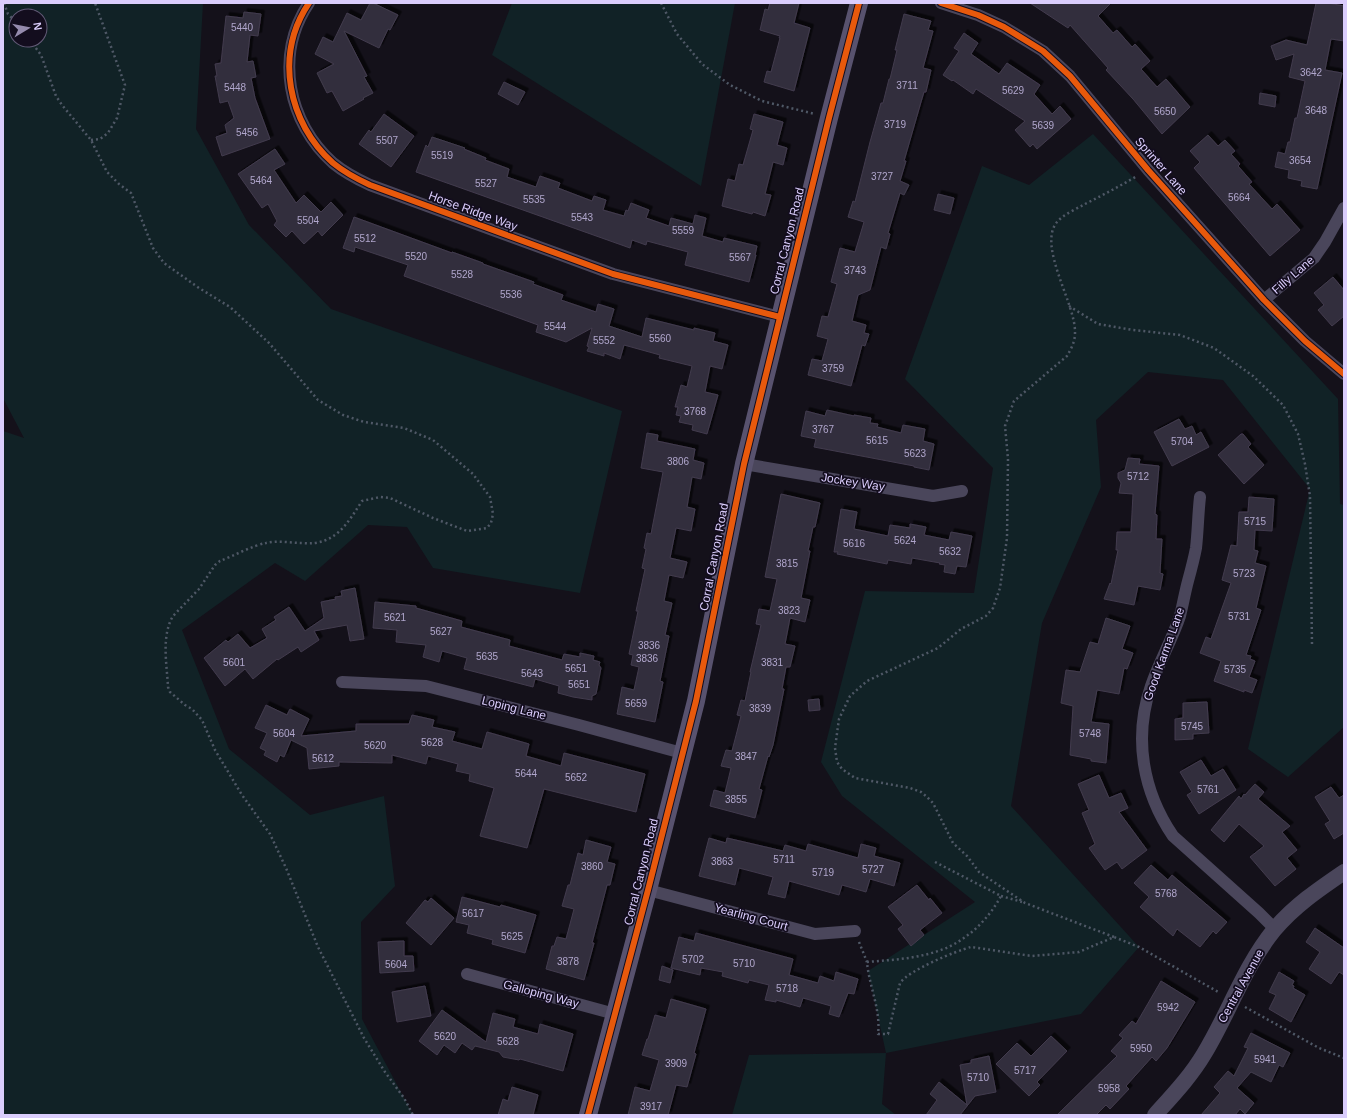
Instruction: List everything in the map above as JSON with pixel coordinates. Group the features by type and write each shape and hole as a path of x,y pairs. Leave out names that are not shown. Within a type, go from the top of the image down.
{"main road":[{"name":"Corral Canyon Road","path":"588,1115 648,890 696,701 744,464 829,118 860,3"}],"street":[{"name":"Horse Ridge Way","path":"309,3 300,18 291,46 289,72 291,90 306,131 324,154 345,172 370,185 613,274 780,317"},
{"name":"Sprinter Lane","path":"941,3 978,15 1004,27 1043,51 1070,76 1148,170 1264,300 1305,341 1344,374"},
{"name":"Filly Lane","path":"1264,300 1314,258 1332,231 1344,208"},
{"name":"Jockey Way","path":"744,464 933,496 962,491"},
{"name":"Good Karma Lane","path":"1200,496 1196,549 1180,616 1151,686 1146,704 1142,740 1145,774 1156,807 1174,836 1259,913 1274,930"},
{"name":"Loping Lane","path":"342,682 426,686 579,725 682,754"},
{"name":"Central Avenue","path":"1156,1115 1189,1077 1205,1053 1251,963 1274,930 1302,901 1344,872"},
{"name":"Yearling Court","path":"648,890 815,934 855,931"},
{"name":"Galloping Way","path":"467,974 615,1014"}],"path":[{"path":"4,3 8,14"},
{"path":"91,140 100,139 108,133 117,118 125,85 95,3"},
{"path":"661,3 677,34 702,64 730,85 762,101 829,118"},
{"path":"36,48 41,55 56,96 91,140 107,172 131,193 152,248 164,263 199,288 230,307 269,343 318,400 342,415 364,422 404,428 433,440 473,474 490,497 493,514 491,523 487,528 467,530 432,518 390,498 380,497 362,500 344,527 332,538 309,544 280,542 266,543 220,561 215,565 199,589 170,620 166,634 168,687 170,692 192,709 202,720 215,750 242,795 270,834 286,868 318,947 360,1031 385,1072 404,1098 413,1115"},
{"path":"1025,903 979,872 967,856 953,843 933,803 921,792 910,788 855,778 842,769 837,762 835,748 839,720 850,696 867,681 938,648 962,630 986,616 993,608 1000,588 1007,538 1008,459 1005,426 1014,401 1067,356 1073,346 1075,334 1074,319 1051,249 1051,233 1057,222 1068,213 1148,170"},
{"path":"1069,306 1098,324 1133,330 1180,335 1214,348 1253,376 1283,405 1298,434 1310,496 1312,645"},
{"path":"935,862 1001,896 1025,903 1139,947 1319,1048 1344,1058"},
{"path":"867,962 895,960 935,952 955,943 981,924 995,907 1001,896"},
{"path":"855,931 867,962 879,1023 878,1034 888,1034 900,983 904,978 912,972 962,949 971,947 1032,956 1071,953 1079,952 1114,937"}],"shaded area":[{"path":"3,3 203,3 196,129 249,225 331,309 622,411 580,593 433,568 407,527 368,525 305,581 275,563 182,630 229,749 310,815 384,796 395,886 361,922 362,1019 413,1115 3,1115 3,431 24,438 3,398"},
{"path":"512,3 735,3 701,186 492,55"},
{"path":"1093,134 1338,399 1340,504 1344,505 1344,727 1288,777 1248,749 1310,489 1223,380 1148,372 1096,420 1101,487 1042,623 1011,806 1139,947 1081,1014 886,1053 868,971 975,902 842,796 821,762 865,591 974,593 993,468 905,379 982,166 1029,185"},
{"path":"886,1053 882,1104 896,1115 732,1115 749,1055"}],"building":[{"path":"370,3 398,15 390,30 388,29 379,48 344,31 367,76 364,77 373,93 343,111 332,91 327,93 317,73 334,64 315,54 323,37 333,42 347,13 361,20"},
{"path":"770,3 799,3 794,23 810,28 794,91 764,82 767,71 771,72 780,38 780,36 760,30 765,9 768,10"},
{"path":"1030,3 1111,3 1098,16 1113,33 1117,30 1132,47 1135,44 1150,61 1141,69 1157,87 1166,79 1190,107 1162,134 1133,99 1106,70 1108,68 1070,25 1068,28"},
{"path":"1316,3 1328,3 1344,6 1344,41 1331,39 1325,70 1342,73 1317,189 1301,186 1302,181 1288,178 1289,170 1275,167 1278,152 1285,154 1288,142 1290,142 1305,81 1289,77 1294,54 1276,60 1271,46 1286,40 1307,45"},
{"path":"244,12 261,14 258,36 250,35 247,62 253,61 256,77 251,78 255,98 270,139 222,156 216,137 227,133 225,125 234,118 228,101 220,103 215,76 217,76 215,64 221,63 226,16 243,18"},
{"path":"904,14 931,21 928,30 933,31 923,68 931,70 926,92 924,92 904,161 906,161 900,181 909,185 904,195 900,193 888,233 890,234 886,249 881,247 870,290 858,295 852,321 866,325 864,333 869,334 865,346 862,345 851,386 808,375 812,359 822,361 828,339 817,336 822,316 828,317 837,284 831,282 840,248 855,252 864,222 848,217 853,201 855,202 881,103 883,103 890,79 897,50 895,50"},
{"path":"964,33 978,43 971,54 999,74 1007,63 1040,85 1034,94 1052,114 1060,106 1071,119 1037,149 1033,144 1030,147 1015,130 1025,121 976,89 973,94 943,75 959,51 954,48"},
{"path":"504,82 525,92 518,105 498,94"},
{"path":"1260,93 1276,96 1275,107 1259,104"},
{"path":"384,114 414,136 391,167 359,144 369,130 371,132"},
{"path":"754,114 783,122 777,145 787,148 783,165 773,162 765,194 771,195 765,216 722,206 728,179 735,181 739,164 743,165 753,130 750,129"},
{"path":"1208,135 1218,146 1225,140 1235,151 1231,154 1240,164 1238,166 1252,182 1249,184 1272,209 1277,204 1300,230 1270,256 1194,168 1200,162 1190,151"},
{"path":"432,137 465,148 464,149 486,158 485,160 509,169 507,177 536,187 540,176 560,183 558,188 592,201 594,196 606,200 603,210 624,216 631,203 649,210 646,218 669,226 671,218 693,224 695,215 706,218 702,236 723,242 724,238 757,246 749,282 685,265 688,252 647,241 646,245 632,240 630,248 416,172 426,145 428,147"},
{"path":"275,149 285,164 274,170 296,203 304,195 321,212 331,202 343,215 322,236 318,231 304,244 292,231 286,237 274,225 277,221 268,204 262,208 238,174"},
{"path":"938,194 954,198 950,214 934,210"},
{"path":"354,217 534,282 533,284 563,295 561,300 596,312 598,304 614,309 609,326 642,337 646,318 694,330 694,328 715,333 713,341 728,345 722,369 710,366 705,392 718,395 707,434 692,430 693,425 679,422 681,416 676,415 678,407 675,407 681,385 687,387 692,366 659,358 660,355 624,345 620,359 604,353 604,356 587,351 592,328 566,342 536,332 538,325 404,276 408,265 355,247 354,252 343,248"},
{"path":"1333,277 1344,290 1344,316 1332,326 1318,310 1324,305 1314,293"},
{"path":"827,410 871,418 870,423 878,424 877,427 901,433 903,425 925,429 923,441 934,444 929,470 814,447 816,439 801,436 806,411 825,416"},
{"path":"1179,419 1185,429 1192,426 1196,435 1201,432 1209,447 1172,466 1154,432"},
{"path":"647,433 658,435 657,441 695,449 693,460 704,463 701,479 692,477 687,507 695,509 691,531 676,528 670,558 687,562 683,578 669,575 664,601 672,603 665,635 669,636 660,681 663,682 655,722 617,714 622,687 634,690 639,667 631,665 633,655 629,654 645,569 642,568 646,549 644,548 647,533 651,534 663,472 641,468"},
{"path":"1241,434 1243,434 1251,444 1248,447 1264,465 1244,484 1218,455"},
{"path":"1128,458 1140,459 1139,464 1159,466 1155,514 1157,515 1156,539 1162,539 1160,573 1163,574 1160,590 1138,586 1134,605 1104,599 1110,583 1111,584 1118,550 1116,550 1117,532 1131,532 1133,494 1119,493 1121,483 1118,478 1118,473 1125,470"},
{"path":"781,494 820,503 808,551 810,551 801,598 810,600 805,622 790,618 785,644 795,646 790,667 786,667 782,689 784,689 773,745 769,757 768,756 759,789 762,790 755,818 710,806 714,790 725,793 731,768 721,766 726,750 732,751 741,716 737,715 741,700 745,701 761,625 756,624 759,609 770,611 777,579 765,577"},
{"path":"1249,497 1274,499 1272,531 1255,530 1254,550 1258,551 1255,563 1266,566 1256,608 1261,610 1246,655 1251,656 1250,659 1255,661 1249,677 1257,680 1252,693 1244,690 1244,692 1214,681 1221,661 1200,653 1206,637 1211,639 1231,583 1222,580 1231,545 1237,546 1239,512 1248,512"},
{"path":"841,509 857,512 854,529 888,536 890,525 910,528 910,524 926,527 924,535 949,540 951,532 972,536 966,567 957,566 955,574 944,572 945,565 939,564 940,563 912,558 911,564 888,560 887,564 837,554 838,552 834,552"},
{"path":"355,588 364,639 350,641 347,625 314,631 319,640 301,652 298,647 278,660 277,659 253,679 245,669 225,686 204,658 226,640 228,642 238,634 250,648 267,638 262,629 276,620 274,617 289,607 305,631 324,618 321,602 336,599 335,597 342,596 341,591"},
{"path":"375,602 416,606 416,608 462,621 461,627 510,640 509,646 562,660 564,654 580,657 580,653 594,656 593,660 600,662 599,665 601,668 596,694 592,696 592,700 573,697 558,693 559,686 535,679 533,687 464,669 467,658 442,651 439,662 423,657 426,645 396,642 397,630 373,628"},
{"path":"1106,618 1130,626 1122,649 1133,653 1127,669 1124,668 1119,694 1097,690 1091,722 1109,724 1106,763 1091,761 1091,759 1070,755 1073,706 1061,703 1066,670 1080,672 1090,642 1098,644"},
{"path":"819,699 820,710 809,711 808,700"},
{"path":"1207,702 1209,733 1193,734 1193,739 1175,740 1175,719 1183,718 1183,703"},
{"path":"266,705 287,715 290,709 309,719 301,736 356,731 356,724 409,724 412,715 434,720 432,727 455,732 452,741 482,749 487,732 529,744 526,756 561,766 564,753 645,774 636,812 544,789 527,848 480,836 494,788 469,781 470,774 456,771 458,764 428,756 426,764 392,755 392,763 339,762 339,766 309,769 307,748 291,740 284,757 280,755 277,762 264,755 266,751 260,748 267,733 255,728"},
{"path":"1201,760 1211,776 1223,769 1236,790 1199,814 1187,795 1192,792 1180,772"},
{"path":"1099,775 1109,798 1121,793 1128,808 1119,812 1147,850 1122,869 1117,862 1105,870 1089,848 1095,844 1082,813 1089,810 1078,784"},
{"path":"1255,784 1264,792 1258,799 1290,826 1282,832 1297,850 1287,858 1296,869 1275,886 1250,857 1264,846 1239,824 1224,842 1211,830 1239,796 1241,799 1244,794 1245,795"},
{"path":"1331,787 1339,798 1344,795 1344,833 1334,839 1325,824 1330,821 1315,797"},
{"path":"709,838 726,843 727,838 783,851 785,845 806,851 808,844 858,858 861,844 876,848 874,856 900,863 894,886 870,879 866,892 842,885 839,895 789,881 785,898 768,894 773,877 739,868 735,885 699,876"},
{"path":"586,840 611,847 607,862 615,864 610,885 607,885 584,980 546,969 552,946 554,946 557,937 566,939 574,909 562,906 568,885 570,885 578,853 583,855"},
{"path":"1151,865 1168,880 1172,875 1227,922 1216,934 1213,931 1200,947 1177,929 1173,936 1140,907 1149,897 1134,883"},
{"path":"917,885 942,913 920,930 924,935 911,946 898,929 903,925 888,907"},
{"path":"462,897 500,907 501,905 536,915 525,953 492,944 493,940 467,933 469,925 456,922"},
{"path":"431,898 454,918 431,945 406,923 425,900 428,902"},
{"path":"1315,928 1344,948 1344,975 1339,972 1331,984 1309,969 1320,952 1306,942"},
{"path":"696,933 793,959 789,975 818,983 820,976 834,981 836,972 858,979 854,994 848,993 839,1017 829,1014 831,1006 803,998 800,1007 776,1000 776,1002 765,1000 769,985 749,980 748,983 722,976 723,972 701,968 700,975 671,968 679,937 694,941"},
{"path":"404,941 404,956 413,956 414,971 380,973 378,942"},
{"path":"662,966 673,970 670,983 659,980"},
{"path":"1279,972 1294,981 1292,985 1294,986 1293,988 1305,995 1291,1022 1269,1009 1276,995 1269,992"},
{"path":"1161,981 1195,1002 1167,1048 1156,1061 1152,1057 1126,1086 1129,1089 1110,1109 1106,1105 1096,1115 1057,1115 1117,1056 1111,1051 1123,1038 1119,1035 1132,1021 1136,1024"},
{"path":"425,986 431,1016 397,1022 392,992"},
{"path":"671,999 706,1009 694,1053 696,1054 687,1087 676,1085 668,1115 628,1115 635,1087 650,1091 659,1060 642,1055 655,1015 666,1018"},
{"path":"442,1010 486,1042 493,1013 515,1019 513,1027 538,1034 540,1024 573,1034 563,1071 520,1059 503,1057 499,1052 475,1046 472,1050 462,1043 455,1053 444,1045 437,1055 419,1041"},
{"path":"1251,1033 1290,1053 1283,1067 1279,1065 1271,1082 1251,1072 1237,1088 1254,1103 1245,1114 1240,1109 1235,1115 1201,1115 1220,1093 1214,1087 1228,1071 1234,1076 1248,1048 1244,1047"},
{"path":"1051,1036 1067,1051 1037,1082 1040,1085 1029,1096 996,1064 1017,1043 1031,1056"},
{"path":"989,1056 996,1092 975,1096 960,1115 926,1115 937,1100 930,1094 939,1082 967,1105 960,1065 971,1063 971,1060"},
{"path":"512,1087 538,1095 533,1115 498,1115 503,1099 508,1101"}],"cycle path":[{"path":"309,3 298,23 292,44 289,66 291,88 296,109 305,128 318,147 333,163 355,178 370,185 613,274 780,317"},
{"path":"588,1115 648,890 696,701 744,464 829,118 859,3"},
{"path":"941,3 978,15 1004,27 1043,51 1070,76 1148,170 1264,300 1305,341 1344,374"}]}
